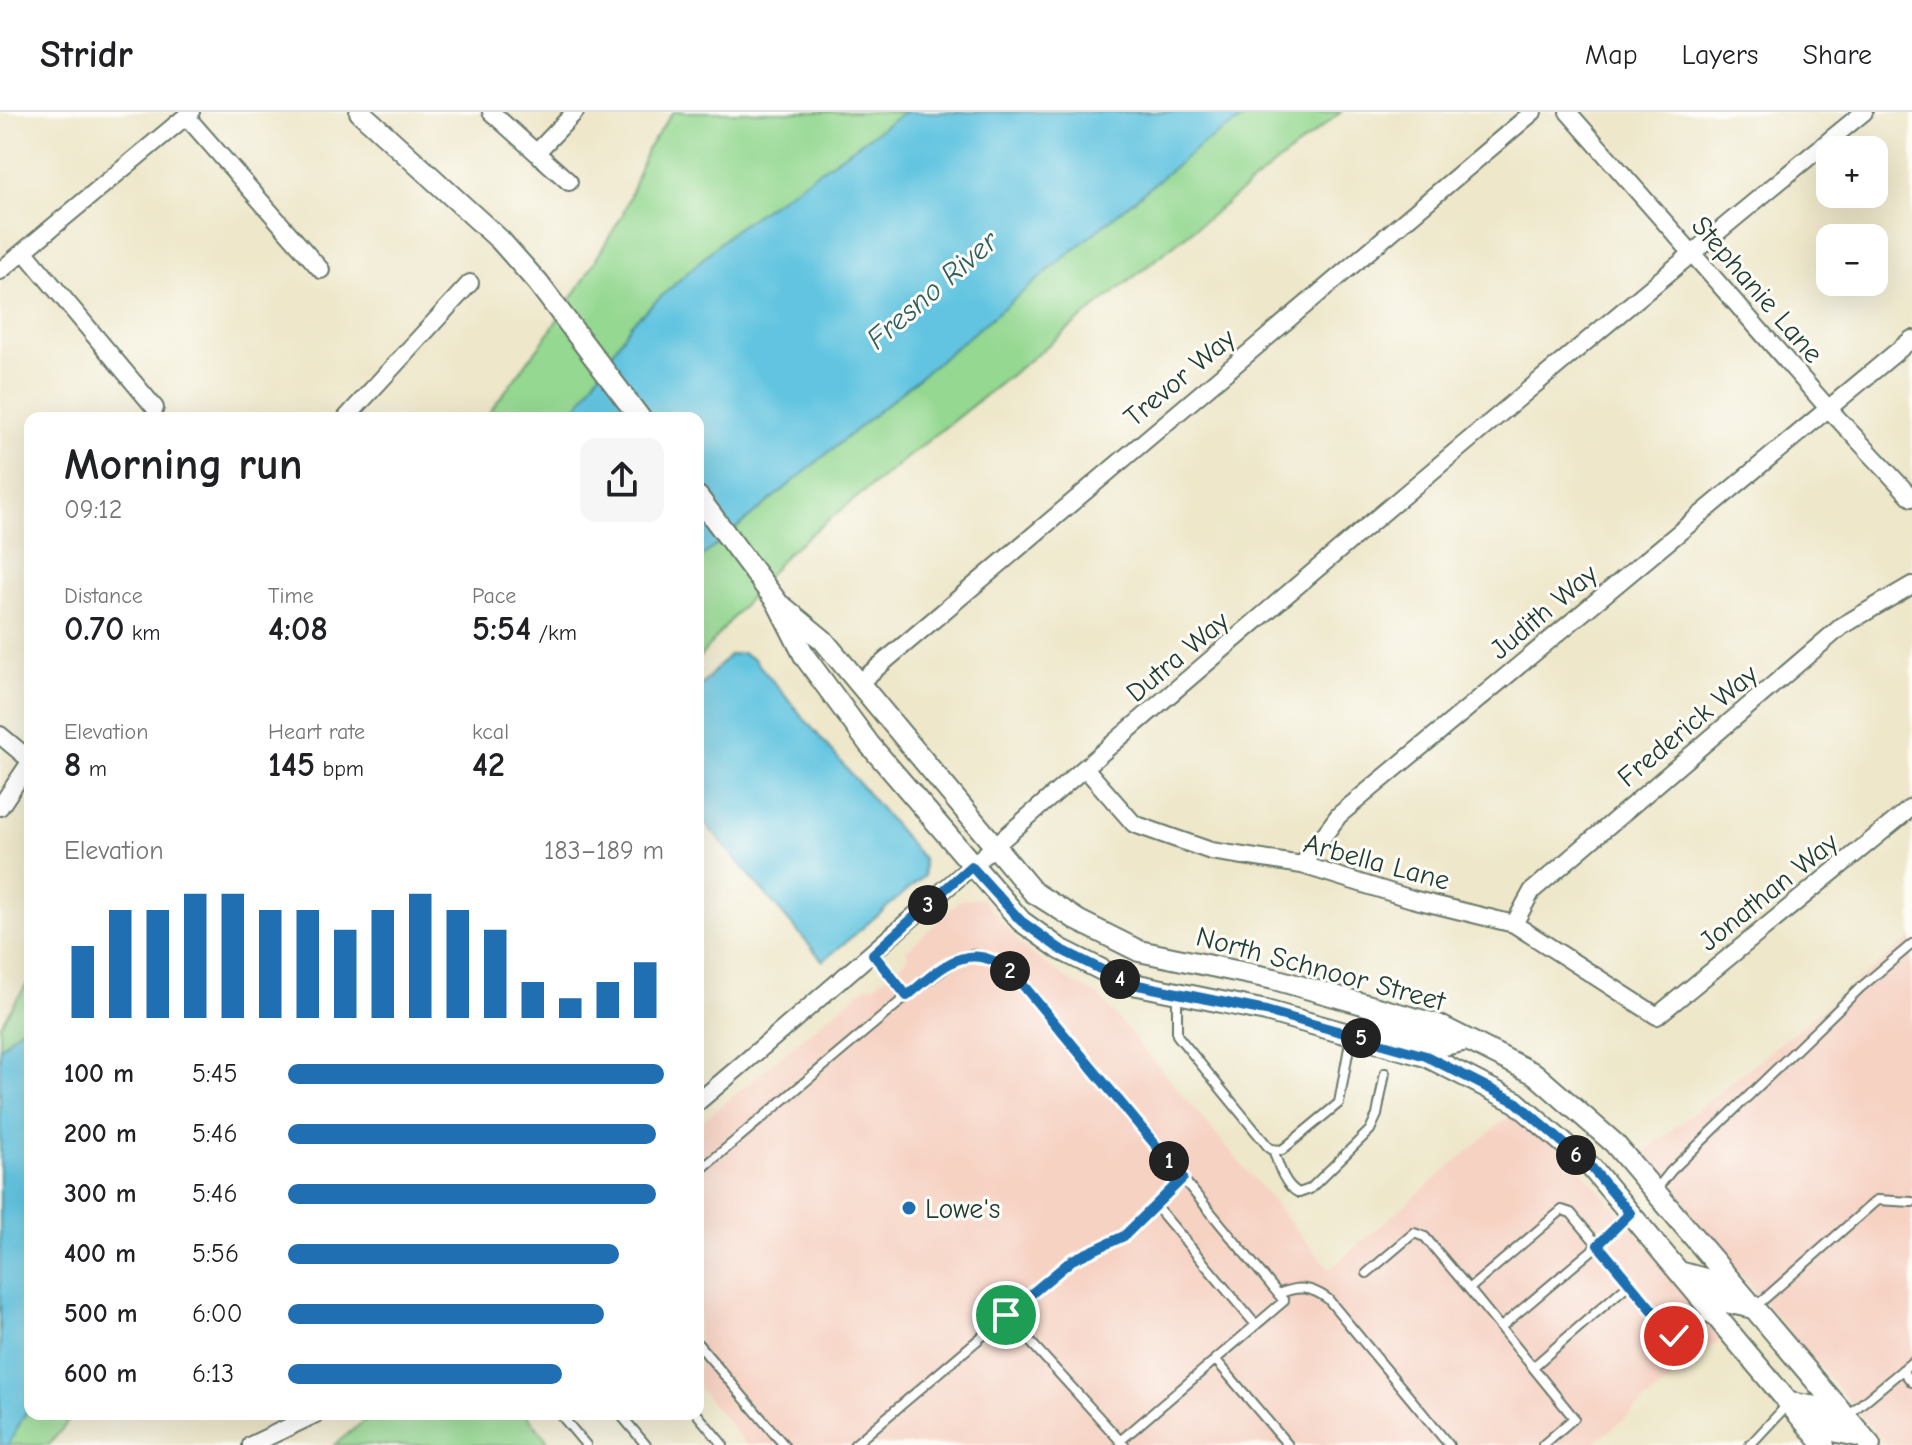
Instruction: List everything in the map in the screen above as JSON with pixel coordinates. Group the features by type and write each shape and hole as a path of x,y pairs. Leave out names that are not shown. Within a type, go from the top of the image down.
{"street":[{"path":"360,112 500,240 538,283 636,412"},
{"path":"491,112 569,182"},
{"path":"537,152 575,112"},
{"name":"Trevor Way","path":"859,683 1533,112"},
{"name":"Stephanie Lane","path":"1568,112 1827,407 1912,498"},
{"name":"Dutra Way","path":"704,1097 1692,252 1864,112"},
{"path":"0,271 188,114 321,270"},
{"path":"24,251 155,408"},
{"path":"352,412 470,283"},
{"name":"Judith Way","path":"1302,865 1339,815 1912,339"},
{"name":"North Schnoor Street","path":"704,505 777,602 805,657 869,744 1021,921 1060,949 1128,983 1266,1011 1426,1056 1516,1102 1591,1167 1824,1445"},
{"name":"Frederick Way","path":"1514,924 1532,891 1842,626 1912,585"},
{"name":"North Schnoor Street","path":"777,602 823,640 1033,892 1079,921 1139,951 1274,979 1438,1025 1535,1074 1614,1143 1866,1441"},
{"path":"0,735 24,756"},
{"name":"Arbella Lane","path":"1085,768 1134,824 1211,851 1302,865 1412,899 1514,924 1657,1016"},
{"path":"0,807 24,770"},
{"name":"Jonathan Way","path":"1657,1016 1912,807"},
{"path":"1353,1036 1382,1024 1444,1045 1467,1040"},
{"path":"1630,1213 1655,1192"},
{"path":"1679,1272 1705,1279 1726,1302 1754,1308"},
{"path":"1789,1403 1816,1407 1838,1432 1866,1441"},
{"path":"251,1445 303,1420"}],"lane":[{"path":"1655,1192 1671,1171 1860,988 1912,944"},
{"path":"873,954 907,996"},
{"path":"704,1167 907,996 957,960 972,954 1002,964 1013,973 1284,1301 1122,1443 1006,1315"},
{"path":"1177,993 1177,1035 1270,1149 1282,1150 1339,1103 1353,1036"},
{"path":"1273,1149 1292,1189 1299,1193 1310,1189 1370,1130 1377,1115 1385,1073"},
{"path":"854,1445 1072,1260 1124,1236 1183,1178"},
{"path":"1754,1308 1877,1200 1912,1202"},
{"path":"1155,1205 1256,1325"},
{"path":"1469,1289 1562,1210 1571,1213 1674,1336 1683,1337 1712,1312"},
{"path":"1501,1327 1598,1245 1630,1213"},
{"path":"1367,1273 1414,1233 1425,1237 1574,1418 1543,1445"},
{"path":"1533,1367 1630,1283"},
{"path":"1278,1294 1300,1287 1314,1289 1328,1299 1449,1445"},
{"path":"704,1351 784,1445"},
{"path":"1215,1359 1288,1445"},
{"path":"1846,1417 1912,1362"},
{"path":"1902,1370 1912,1382"},
{"path":"1750,1445 1760,1441 1789,1403"},
{"path":"565,1420 586,1445"},
{"path":"625,1420 646,1445"},
{"path":"702,1420 723,1445"}],"shaded area":[{"path":"982,898 1025,949 1074,983 1098,995 1330,1269 1515,1111 1570,1157 1726,1335 1592,1445 747,1445 704,1394 704,1120 866,986 875,985 907,959 907,950 960,900"},
{"path":"1912,937 1912,1445 1885,1445 1640,1156"}],"green space":[{"path":"673,112 1341,112 787,553 704,652 704,412 490,412 544,340 583,281 623,214 647,150"},
{"path":"24,988 24,1420 69,1420 49,1445 0,1445 0,1025"},
{"path":"365,1420 531,1420 551,1445 334,1445"}],"water":[{"name":"Fresno River","path":"905,112 1254,112 1202,144 704,555 704,412 574,412 631,324 734,230"},
{"path":"742,653 754,659 923,859 924,876 823,961 704,822 704,682 729,655"},
{"path":"24,1025 24,1416 8,1445 0,1445 0,1048"}],"place":[{"name":"Lowe's","path":"909,1208"}],"route":[{"path":"1006,1315 1072,1260 1124,1236 1183,1178 1013,973 1002,964 972,954 957,960 907,996 873,954 971,866 1021,921 1060,949 1128,983 1266,1011 1426,1056 1516,1102 1591,1167 1630,1213 1598,1245 1674,1336"}]}
